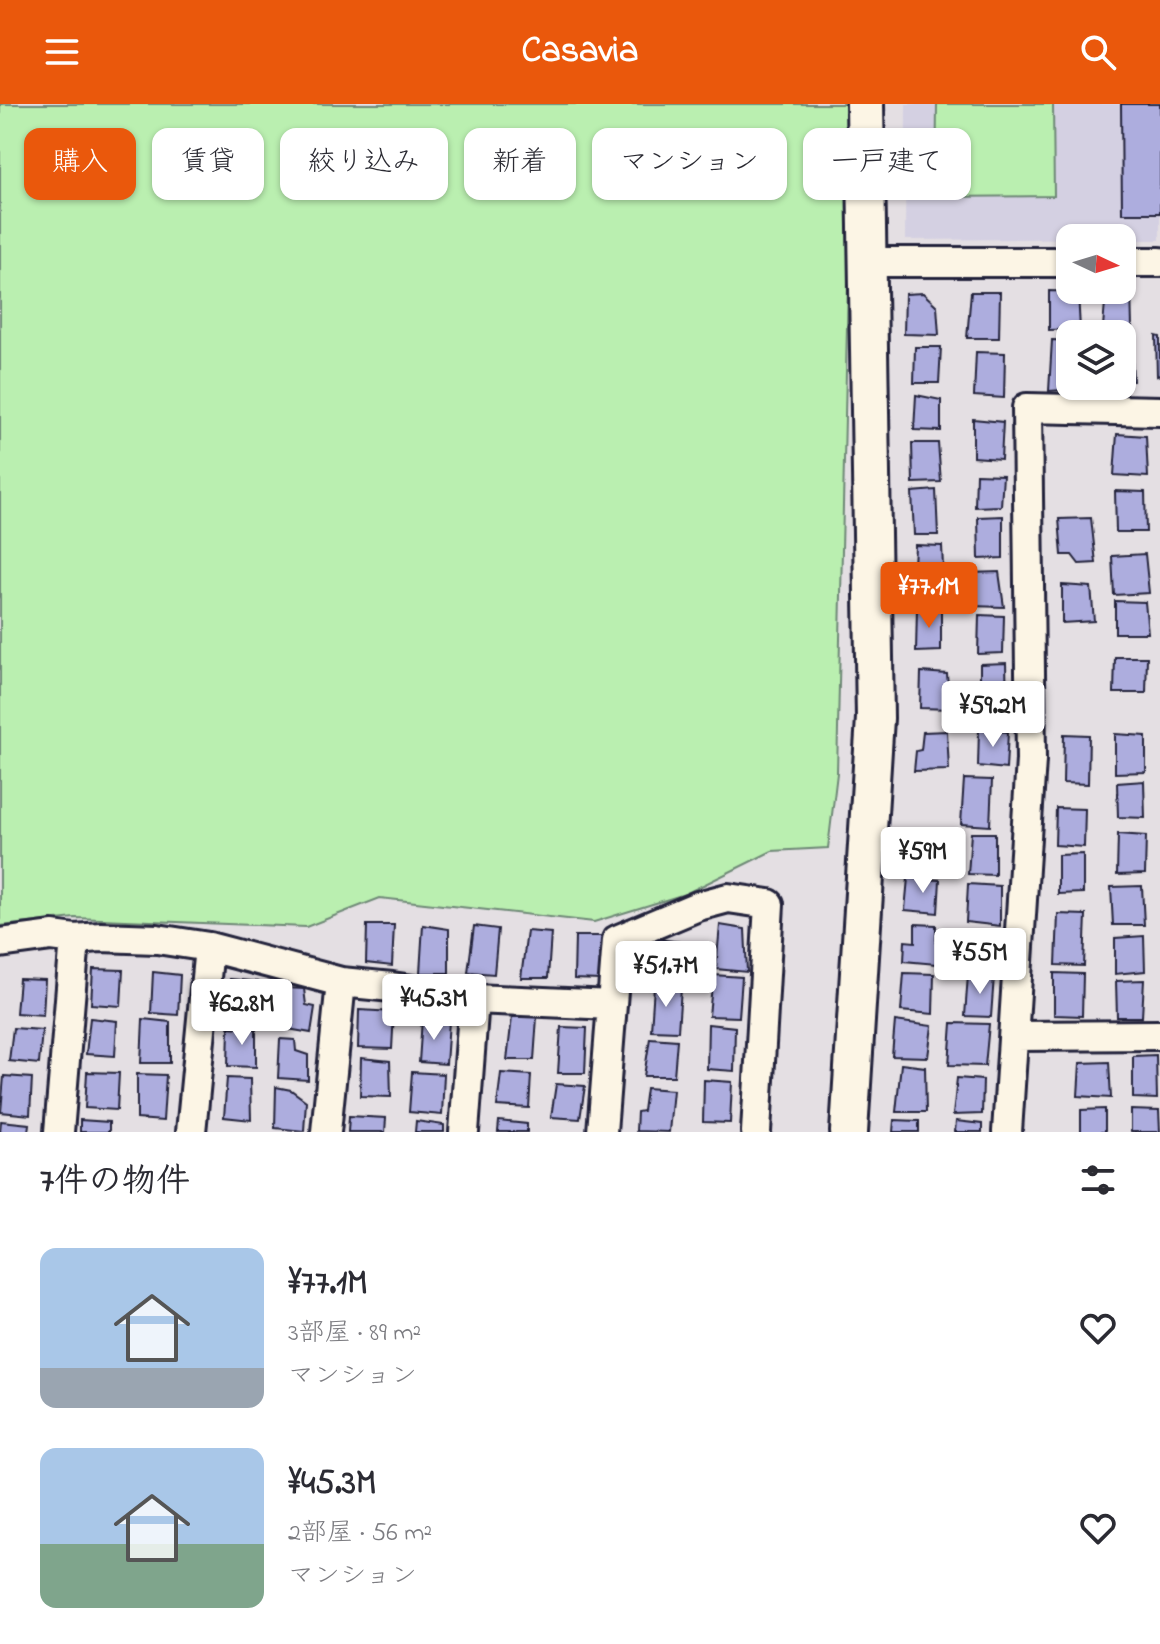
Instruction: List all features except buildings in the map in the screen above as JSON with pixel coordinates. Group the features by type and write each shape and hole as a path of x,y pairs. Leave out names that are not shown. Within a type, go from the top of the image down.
{"street":[{"path":"849,1132 875,718 865,104"},
{"path":"866,262 1056,262"},
{"path":"1136,262 1160,262"},
{"path":"1007,1132 1031,760 1027,408 1160,411"},
{"path":"602,1132 617,940 698,906 728,898 769,904 756,1132"},
{"path":"0,943 52,936 157,939 209,947 341,982 474,999 612,1005"},
{"path":"59,1132 75,939"},
{"path":"191,1132 209,947"},
{"path":"326,1132 341,982"},
{"path":"464,1132 474,999"},
{"path":"1014,1036 1160,1035"}],"shaded area":[{"path":"906,104 1160,104 1160,240 1136,240 1136,224 1056,224 1056,239 905,240 905,200 971,200 971,128 906,128"}],"green space":[{"path":"0,104 852,104 851,128 803,128 803,200 850,200 837,773 828,848 772,851 685,894 594,922 380,898 306,927 75,918 0,926"},
{"path":"937,104 1053,104 1054,196 971,197 971,128 937,128"}]}
